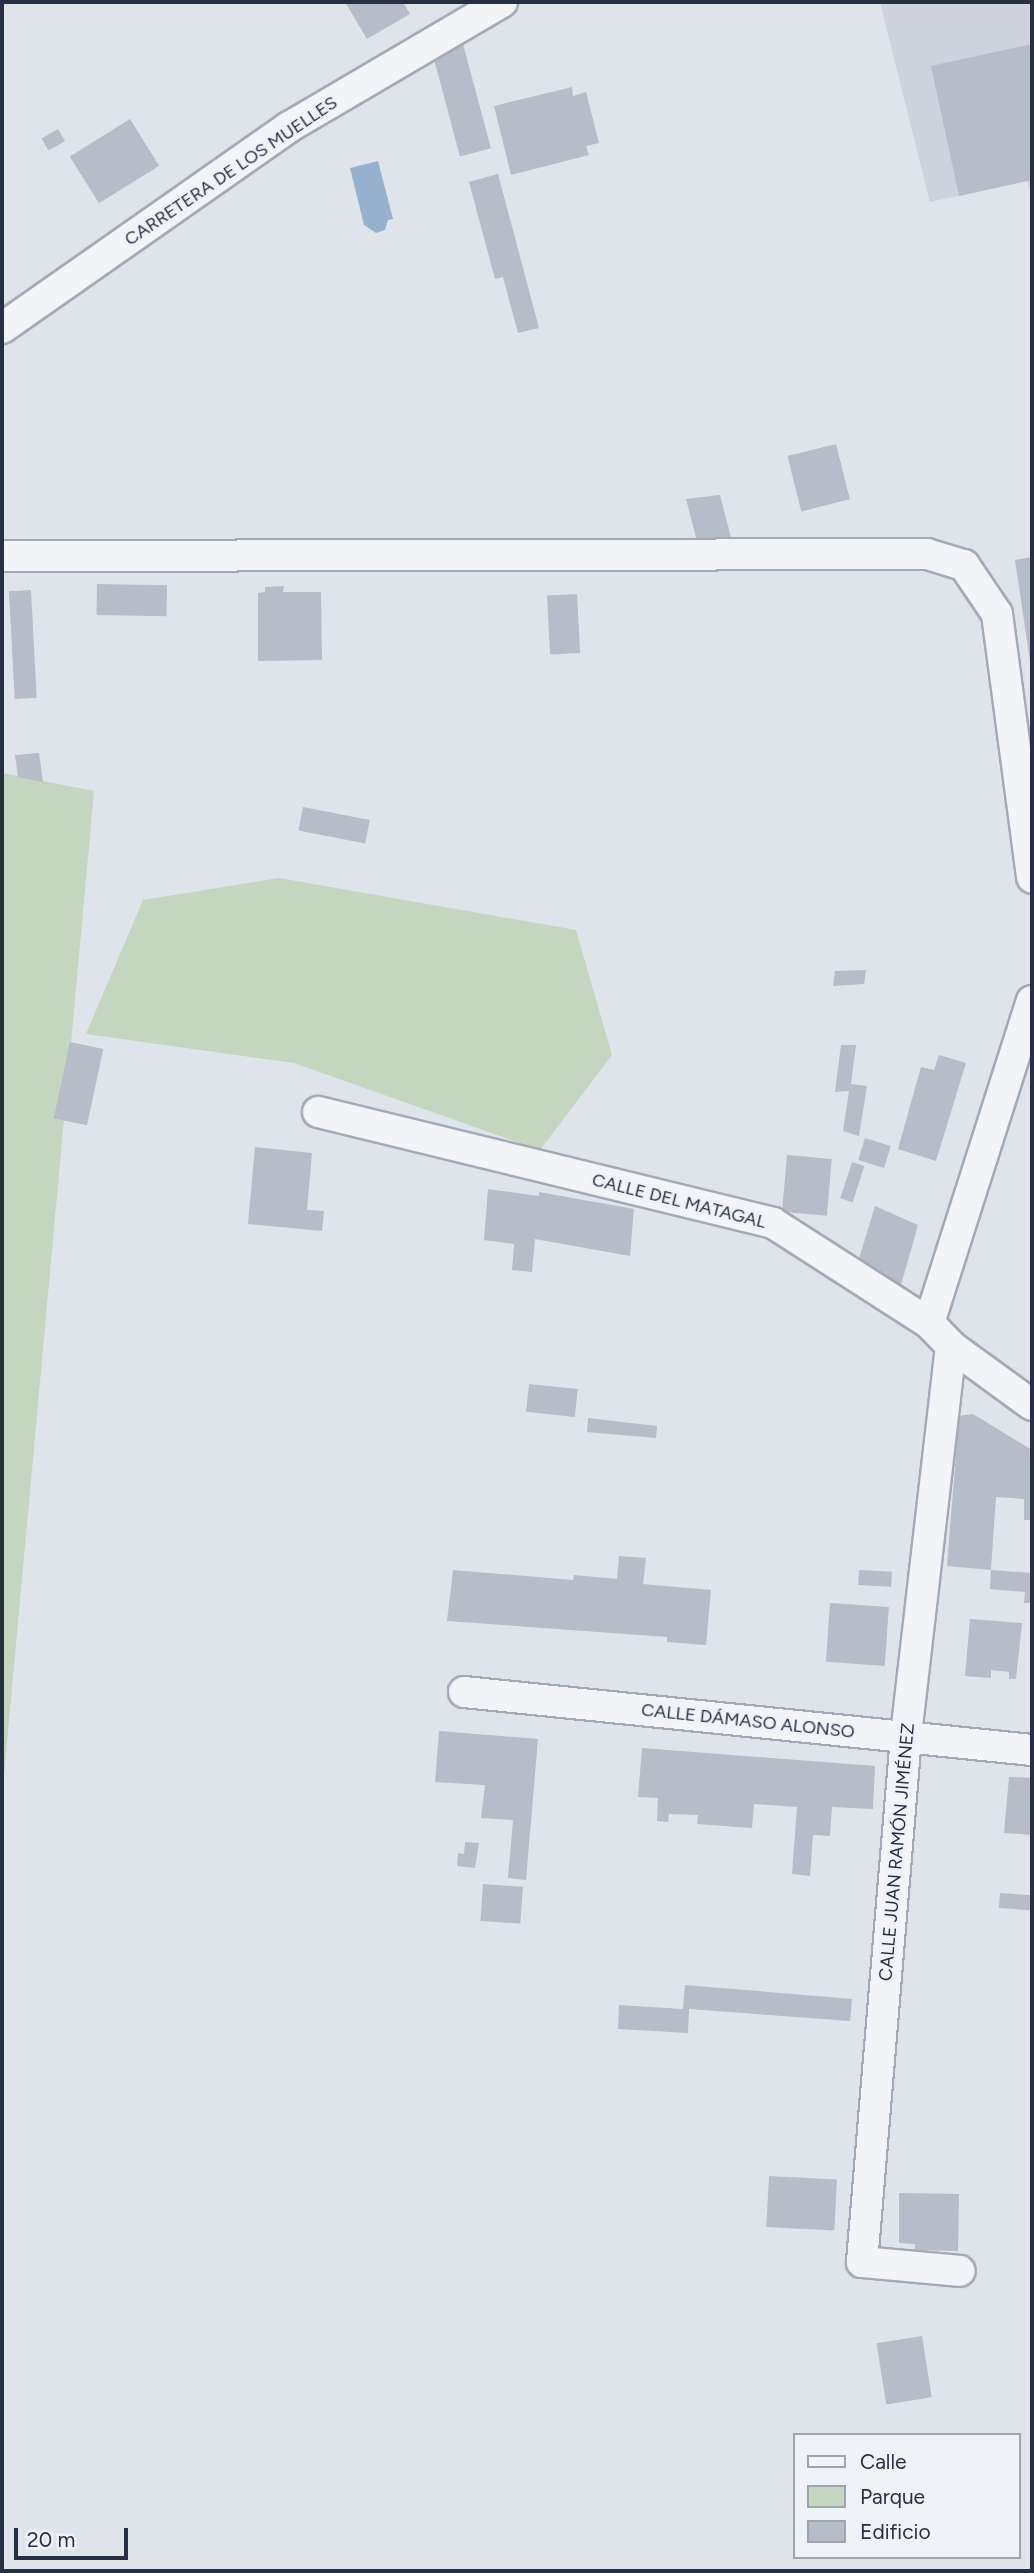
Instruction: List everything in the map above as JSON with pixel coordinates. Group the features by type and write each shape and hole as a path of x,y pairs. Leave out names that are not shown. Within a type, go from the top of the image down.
{"street":[{"name":"CARRETERA DE LOS MUELLES","path":"2,328 289,127 502,2"},
{"path":"2,556 927,554 964,565 997,614 1032,878"},
{"path":"929,1323 1032,1001"},
{"name":"CALLE DEL MATAGAL","path":"317,1112 773,1223 929,1323 951,1346 1032,1405"},
{"name":"CALLE JUAN RAMÓN JIMÉNEZ","path":"951,1346 906,1737 862,2262 960,2271"},
{"name":"CALLE DÁMASO ALONSO","path":"464,1692 1032,1751"}],"shaded area":[{"path":"880,2 1032,2 1032,195 1027,181 930,202"}],"green space":[{"path":"2,773 94,791 2,1797"},
{"path":"279,878 576,930 612,1055 540,1150 294,1063 86,1034 143,900"}],"water":[{"path":"378,161 393,219 388,220 385,230 376,233 364,225 350,168"}],"building":[{"path":"345,2 403,2 410,14 367,39"},
{"path":"463,44 491,148 460,157 432,52"},
{"path":"1032,44 1032,180 959,196 931,66"},
{"path":"572,87 573,96 586,92 599,143 586,146 589,155 511,175 494,106"},
{"path":"130,119 159,166 99,203 70,157"},
{"path":"58,129 65,141 49,151 42,138"},
{"path":"498,174 539,328 518,333 503,277 495,279 469,182"},
{"path":"836,444 850,499 801,511 787,456"},
{"path":"720,495 734,549 699,549 686,499"},
{"path":"1032,557 1032,668 1031,668 1015,560"},
{"path":"97,584 167,585 166,616 96,615"},
{"path":"284,586 283,592 321,592 322,660 258,661 258,593 265,592 265,587"},
{"path":"31,590 37,698 15,699 9,591"},
{"path":"577,594 580,653 550,654 547,596"},
{"path":"39,753 43,782 18,777 15,755"},
{"path":"303,807 370,820 365,844 298,831"},
{"path":"866,970 864,984 833,986 835,971"},
{"path":"70,1042 103,1049 87,1125 54,1118"},
{"path":"841,1045 856,1045 851,1084 867,1086 859,1136 843,1131 849,1091 835,1092"},
{"path":"939,1055 966,1063 936,1161 898,1149 921,1067 934,1070"},
{"path":"865,1138 891,1146 884,1168 858,1160"},
{"path":"255,1147 312,1153 307,1210 324,1211 322,1231 248,1224"},
{"path":"787,1155 832,1159 827,1216 782,1212"},
{"path":"852,1162 864,1166 853,1202 840,1198"},
{"path":"488,1189 539,1196 539,1192 634,1209 630,1256 535,1239 532,1272 512,1270 514,1244 484,1240"},
{"path":"875,1206 918,1225 901,1285 859,1259"},
{"path":"529,1384 578,1389 575,1417 526,1412"},
{"path":"973,1414 1032,1450 1032,1520 1024,1520 1024,1499 996,1497 991,1570 947,1566 959,1416"},
{"path":"588,1418 657,1426 656,1438 587,1432"},
{"path":"619,1556 646,1558 643,1584 711,1590 706,1645 667,1642 667,1637 447,1621 453,1570 573,1580 574,1575 617,1579"},
{"path":"859,1570 892,1572 891,1587 858,1585"},
{"path":"991,1570 1032,1573 1032,1603 1024,1603 1025,1592 990,1589"},
{"path":"830,1603 889,1607 885,1666 826,1662"},
{"path":"970,1619 1022,1623 1016,1679 1009,1679 1009,1672 991,1670 991,1678 965,1676"},
{"path":"439,1731 538,1739 526,1880 508,1878 513,1820 481,1818 485,1785 435,1782"},
{"path":"642,1748 875,1766 873,1809 832,1807 830,1836 813,1835 810,1876 792,1874 797,1807 754,1804 752,1828 697,1824 698,1815 669,1814 668,1822 657,1821 658,1798 638,1797"},
{"path":"1009,1777 1032,1778 1032,1835 1004,1833"},
{"path":"465,1842 479,1843 475,1868 457,1866 458,1853 464,1854"},
{"path":"483,1884 523,1887 520,1924 480,1921"},
{"path":"1000,1893 1031,1895 1030,1910 999,1908"},
{"path":"685,1985 852,1999 850,2021 689,2009 688,2033 618,2029 619,2005 683,2009"},
{"path":"769,2176 837,2180 834,2230 766,2227"},
{"path":"899,2193 959,2194 958,2251 915,2250 915,2244 899,2243"},
{"path":"922,2336 932,2397 886,2404 877,2343"}]}
